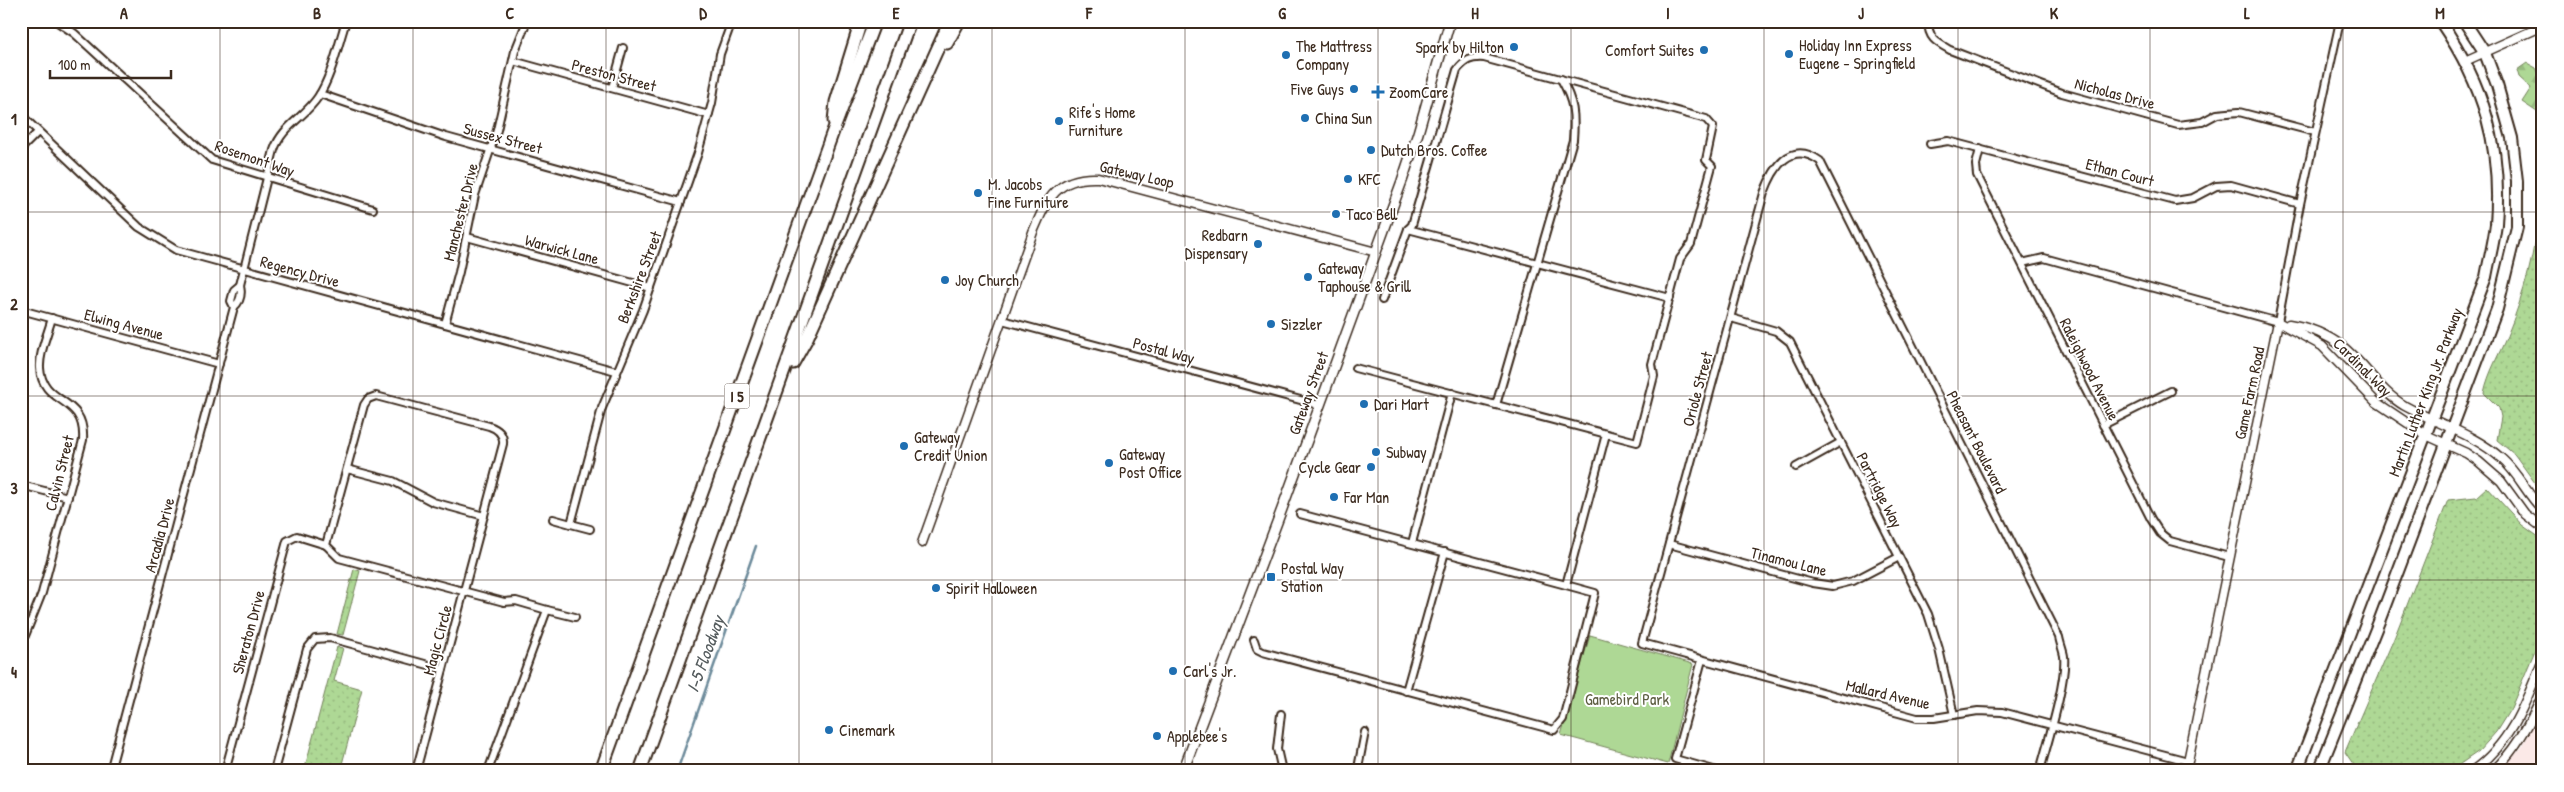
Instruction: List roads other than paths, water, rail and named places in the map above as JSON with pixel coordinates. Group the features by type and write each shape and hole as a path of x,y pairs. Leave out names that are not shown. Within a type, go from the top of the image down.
{"highway":[{"path":"832,134 836,102 861,21"},
{"name":"I 5","path":"601,771 832,134 875,21"},
{"name":"I 5","path":"640,771 910,21"},
{"path":"777,392 807,338 950,21"},
{"path":"925,78 959,21"}],"main road":[{"name":"Gateway Street","path":"1183,771 1415,143 1450,21"},
{"name":"Martin Luther King Jr. Parkway","path":"2298,771 2424,434 2486,277 2496,225 2497,172 2491,129 2484,104 2465,60 2440,21"},
{"path":"2319,771 2497,309 2517,227 2517,181 2512,138 2497,85 2485,53 2464,21"}],"street":[{"name":"Rosemont Way","path":"56,21 74,33 206,156 225,166 374,209"},
{"name":"Arcadia Drive","path":"111,769 234,307 239,303 242,291 240,285 267,178 280,137 320,94 346,21"},
{"name":"Manchester Drive","path":"445,324 475,195 501,117 513,61 527,21"},
{"name":"Berkshire Street","path":"571,524 597,423 616,371 651,288 682,202 709,115 720,54 732,21"},
{"name":"Nicholas Drive","path":"1928,21 1928,30 1934,41 1950,50 2062,93 2178,124 2196,124 2217,114 2240,112 2315,132"},
{"path":"2330,21 2340,23"},
{"name":"Game Farm Road","path":"2186,771 2278,322 2300,204 2340,23"},
{"path":"2465,60 2485,53 2543,26"},
{"path":"612,88 623,48"},
{"path":"1355,368 1637,442 1654,376 1652,364 1680,259 1691,244 1712,166 1706,160 1714,127 1706,119 1484,58 1473,57 1463,62 1457,70 1418,208 1408,229 1382,300"},
{"name":"Preston Street","path":"513,61 709,115"},
{"path":"1496,405 1573,140 1575,118 1571,98 1562,79"},
{"name":"Sussex Street","path":"320,94 429,132 682,202"},
{"name":"Regency Drive","path":"21,115 152,237 183,253 616,371"},
{"path":"21,149 38,132"},
{"name":"Ethan Court","path":"1930,144 1948,141 2175,202 2193,198 2216,186 2231,185 2300,204"},
{"name":"Raleighwood Avenue","path":"1980,149 1976,165 1977,175 2103,425 2160,533 2170,541 2229,556"},
{"name":"Oriole Street","path":"1642,643 1770,178 1786,157 1796,153"},
{"name":"Pheasant Boulevard","path":"1796,153 1806,153 1820,161 2058,637 2064,656 2064,670 2040,771"},
{"name":"Gateway Loop","path":"922,543 1046,200 1054,191 1084,177 1098,178 1153,191 1376,252"},
{"path":"1408,229 1670,298"},
{"name":"Warwick Lane","path":"466,237 651,288"},
{"name":"Cardinal Way","path":"2022,263 2044,258 2278,322 2304,326 2322,333 2342,346 2380,388 2406,406 2452,427 2485,445 2504,460 2534,502 2543,510"},
{"name":"Elwing Avenue","path":"21,310 219,364"},
{"name":"Calvin Street","path":"21,646 42,593 84,432 76,410 51,393 41,378 40,362 52,318"},
{"name":"Partridge Way","path":"1731,318 1776,331 1790,342 1928,614 1939,649 1954,715"},
{"name":"Postal Way","path":"1002,320 1319,405"},
{"name":"Cardinal Way","path":"2278,322 2322,346 2376,402 2424,434 2466,453 2486,468 2500,481 2525,514 2543,528"},
{"path":"2103,425 2171,391"},
{"path":"1412,543 1452,393"},
{"name":"Magic Circle","path":"347,469 364,405 372,397 380,396 489,426 502,435 504,444 416,771"},
{"path":"1566,585 1606,434"},
{"path":"1796,467 1841,442"},
{"path":"484,516 433,502 392,482 347,469 326,544 339,558 464,592 504,602 516,601 575,618"},
{"path":"21,485 68,497"},
{"path":"1254,640 1257,649 1262,652 1554,730 1563,719 1595,593 1300,514"},
{"path":"553,519 590,529"},
{"name":"Sheraton Drive","path":"225,771 287,541 296,536 326,544"},
{"name":"Tinamou Lane","path":"1669,544 1813,583 1833,586 1853,581 1899,557"},
{"path":"1406,691 1445,552"},
{"path":"488,771 547,610"},
{"path":"274,771 307,649 315,639 330,638 443,669"},
{"name":"Mallard Avenue","path":"1642,643 1916,718 1934,718 1978,712 2002,712 2188,761"},
{"path":"2472,771 2500,748 2522,712 2543,659"},
{"path":"1702,660 1675,759 1717,771"},
{"path":"2493,771 2506,759 2533,717 2543,694"},
{"path":"1281,714 1278,748 1282,771"},
{"path":"1314,771 1331,768 1362,770 1366,732"},
{"path":"111,769 126,771"}],"waterway":[{"name":"I-5 Floodway","path":"677,771 756,546"}],"place":[{"name":"Spark by Hilton","path":"1514,47"},
{"name":"Comfort Suites","path":"1704,50"},
{"name":"Holiday Inn Express Eugene - Springfield","path":"1789,54"},
{"name":"The Mattress Company","path":"1286,55"},
{"name":"Five Guys","path":"1354,89"},
{"name":"ZoomCare","path":"1378,92"},
{"name":"China Sun","path":"1305,118"},
{"name":"Rife's Home Furniture","path":"1059,121"},
{"name":"Dutch Bros. Coffee","path":"1371,150"},
{"name":"KFC","path":"1348,179"},
{"name":"M. Jacobs Fine Furniture","path":"978,193"},
{"name":"Taco Bell","path":"1336,214"},
{"name":"Redbarn Dispensary","path":"1258,244"},
{"name":"Gateway Taphouse & Grill","path":"1308,277"},
{"name":"Joy Church","path":"945,280"},
{"name":"Sizzler","path":"1271,324"},
{"name":"Dari Mart","path":"1364,404"},
{"name":"Gateway Credit Union","path":"904,446"},
{"name":"Subway","path":"1376,452"},
{"name":"Gateway Post Office","path":"1109,463"},
{"name":"Cycle Gear","path":"1371,467"},
{"name":"Far Man","path":"1334,497"},
{"name":"Postal Way Station","path":"1271,577"},
{"name":"Spirit Halloween","path":"936,588"},
{"name":"Carl's Jr.","path":"1173,671"},
{"name":"Cinemark","path":"829,730"},
{"name":"Applebee's","path":"1157,736"}],"park label":[{"name":"Gamebird Park","path":"1627,699"}]}
